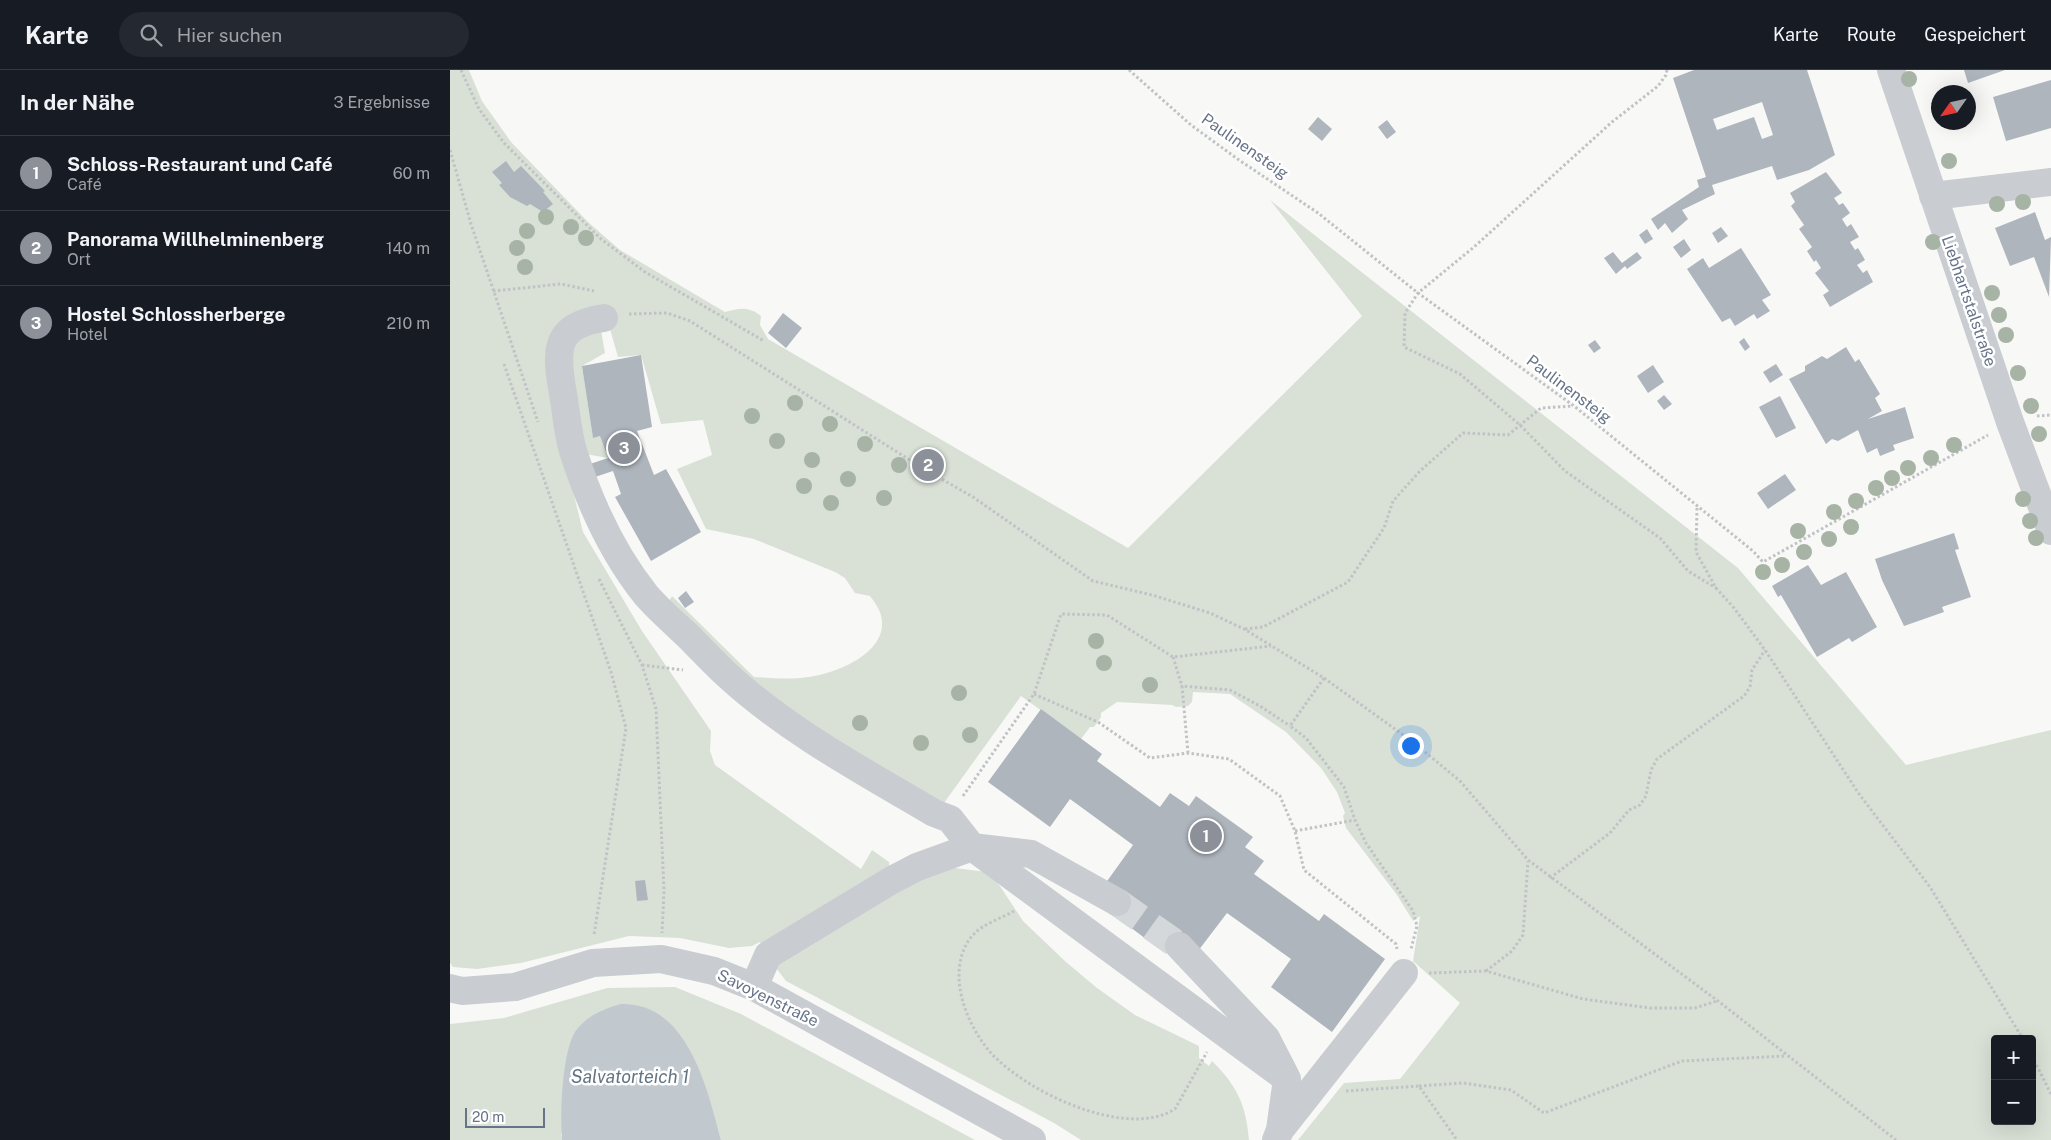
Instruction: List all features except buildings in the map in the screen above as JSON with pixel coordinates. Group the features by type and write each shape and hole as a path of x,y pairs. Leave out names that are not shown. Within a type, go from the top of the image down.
{"street":[{"name":"Liebhartstalstraße","path":"1891,70 2010,422 2051,531"},
{"path":"1934,196 2051,182"},
{"path":"602,305 587,321 565,333 561,342 559,366 573,450 596,513 624,563 647,595 721,669 782,718 845,760 934,812 950,819 972,847 1287,1079"},
{"path":"754,988 768,955 892,880 917,867 972,847 1031,854 1117,902"},
{"path":"1179,946 1266,1038 1287,1079 1278,1135"},
{"name":"Savoyenstraße","path":"450,988 462,991 514,987 593,964 661,959 714,971 754,988 1032,1140"},
{"path":"1278,1135 1404,973"}],"path":[{"path":"460,70 480,109 504,143 601,239 644,272 764,341"},
{"name":"Paulinensteig","path":"1129,70 1191,125 1239,160 1318,212 1418,293 1574,406 1753,551 1763,562 2010,422"},
{"path":"1667,70 1666,75 1658,86 1612,122 1481,241 1418,293 1405,313 1404,347 1460,374 1520,425 1565,471 1660,538 1688,571 1716,588"},
{"path":"450,150 493,291 540,430"},
{"path":"493,291 561,284 602,305 637,312 668,313 690,321 924,469 973,497 1093,581 1152,595 1210,613 1244,629 1324,678 1413,742 1460,781 1528,860 1718,1001 1896,1140"},
{"path":"630,308 637,312"},
{"path":"504,364 611,672 626,728 592,944 593,964"},
{"path":"1244,629 1263,627 1348,582 1384,528 1393,501 1420,471 1463,432 1508,435 1541,408 1574,406"},
{"path":"1697,507 1696,552 1716,588 1734,608 1765,650 1860,794 1930,886 2021,1035"},
{"path":"595,572 642,665 656,710 664,890 661,959"},
{"path":"950,819 964,794 1034,694 1061,614 1107,615 1173,657 1272,646"},
{"path":"1550,878 1610,833 1629,810 1640,805 1646,796 1651,770 1657,758 1744,696 1750,687 1752,670 1765,650"},
{"path":"1173,657 1182,686 1188,753"},
{"path":"1290,726 1324,678"},
{"path":"1182,686 1230,690 1260,706 1306,738 1344,787 1355,820 1366,842 1413,910 1417,926 1404,973"},
{"path":"1034,694 1098,722 1150,758 1188,753 1230,759 1280,796 1295,831 1304,870 1396,944 1404,973"},
{"path":"1295,831 1355,820"},
{"path":"1486,972 1512,951 1522,935 1528,860"},
{"path":"1040,897 974,934 959,959 959,993 972,1023 990,1051 1026,1085 1061,1105 1103,1120"},
{"path":"1404,973 1486,972 1583,999 1650,1008 1695,1008 1718,1001"},
{"path":"1125,1123 1159,1120 1175,1109 1220,1030"},
{"path":"1310,1093 1463,1083 1511,1090 1544,1113 1682,1061 1787,1056"},
{"path":"2036,1064 2051,1094"},
{"path":"1419,1086 1457,1140"}],"shaded area":[{"path":"450,70 469,70 482,101 511,142 588,222 620,250 725,312 748,309 757,313 761,316 760,325 768,339 1128,548 1362,316 1270,200 1738,568 1906,765 2051,730 2051,1140 1298,1140 1344,1083 1400,1079 1460,1003 1413,961 1420,916 1413,921 1397,895 1346,828 1343,816 1345,813 1337,792 1321,768 1286,732 1230,694 1193,692 1192,702 1188,706 1176,707 1172,705 1117,702 1101,713 1101,717 1094,727 1090,727 1081,739 1021,696 944,803 936,805 762,694 668,603 672,596 754,677 801,678 831,672 843,667 855,661 875,645 882,623 880,612 870,596 855,593 845,578 835,572 754,539 706,529 677,469 712,455 703,420 661,424 641,355 618,357 610,329 601,330 605,353 582,366 593,437 600,436 608,458 563,450 583,532 642,631 711,731 710,751 715,765 861,869 872,850 889,862 889,871 763,947 760,942 752,946 729,948 680,938 629,936 521,963 477,969 453,967 450,963"},
{"path":"947,867 987,872 1000,886 1023,921 1066,962 1097,988 1135,1015 1199,1046 1199,1058 1209,1066 1212,1061 1228,1079 1239,1096 1248,1127 1249,1140 1081,1140 1054,1123 786,981 773,964 911,885"},
{"path":"675,987 741,1014 975,1140 721,1140 701,1074 678,1033 662,1017 643,1007 621,1004 561,1134 562,1140 450,1140 450,1024 504,1018 607,988"}],"water":[{"name":"Salvatorteich 1","path":"621,1004 644,1007 663,1017 678,1033 691,1052 701,1074 721,1140 562,1140 563,1084 567,1054 575,1032 590,1017"}],"tunnel":[{"path":"1117,902 1179,946"}],"place":[{"name":"Hostel Schlossherberge","path":"624,448"},
{"name":"Panorama Willhelminenberg","path":"928,465"},
{"name":"Schloss-Restaurant und Café","path":"1206,836"}]}
